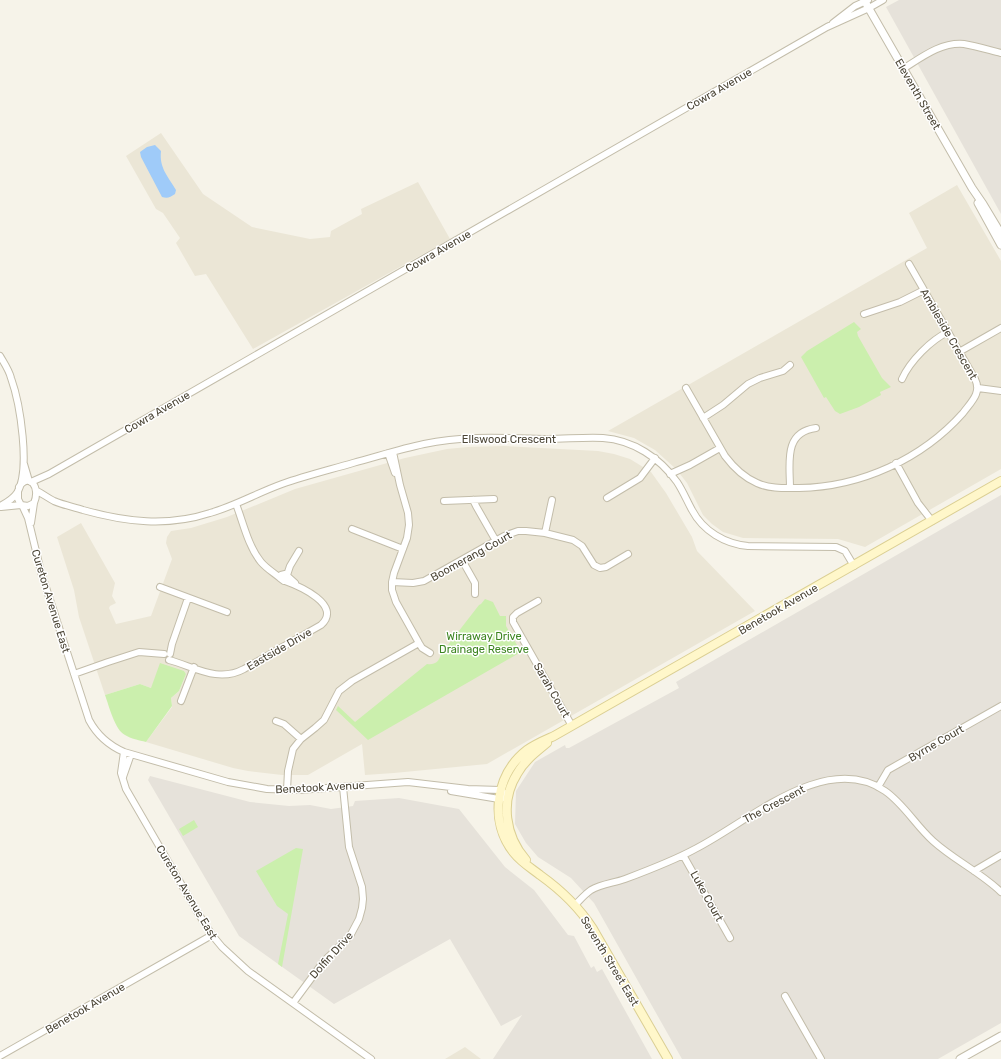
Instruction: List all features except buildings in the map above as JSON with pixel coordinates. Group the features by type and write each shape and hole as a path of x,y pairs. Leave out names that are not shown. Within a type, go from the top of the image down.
{"main road":[{"name":"Benetook Avenue","path":"499,795 508,771 520,756 537,744 572,726 1001,481"},
{"name":"Benetook Avenue","path":"508,796 514,778 524,764 554,736"},
{"name":"Seventh Street East","path":"499,795 499,819 504,838 515,855 575,905 593,929 668,1059"},
{"name":"Seventh Street East","path":"508,796 507,817 512,838 524,857 539,874"}],"street":[{"name":"Cowra Avenue","path":"827,27 854,6 866,0"},
{"name":"Eleventh Street","path":"866,0 903,69 972,188 1001,234"},
{"name":"Cowra Avenue","path":"49,474 827,27 883,0"},
{"path":"903,69 936,49 949,45 966,45 1001,53"},
{"name":"Eleventh Street","path":"972,188 984,216 1001,245"},
{"name":"Ambleside Crescent","path":"686,388 720,448 731,464 744,476 763,485 790,488 818,487 845,483 896,463 920,450 946,429 971,403 976,396 978,388 977,383 909,264"},
{"path":"864,314 896,303 924,290"},
{"path":"959,352 1001,328"},
{"path":"902,379 925,348 948,332"},
{"path":"0,356 11,378 16,394 22,434 24,462 30,481 37,490"},
{"path":"703,418 723,405 748,384 760,378 783,371 790,365"},
{"path":"978,388 1001,391"},
{"path":"790,488 790,456 793,442 803,432 816,428"},
{"name":"Ellswood Crescent","path":"37,490 53,500 107,516 144,522 185,520 210,513 289,482 391,452 433,442 502,436 602,438 612,439 632,445 655,458 680,487 696,518 709,531 724,540 748,546 836,547 845,551 854,566"},
{"path":"672,476 720,448"},
{"path":"391,452 408,513 409,525 407,538 392,582 392,590 396,602 422,648 430,653"},
{"path":"607,498 640,478 655,458"},
{"path":"22,505 18,499 24,462"},
{"path":"896,463 930,522"},
{"path":"0,506 10,500 23,483 49,474"},
{"path":"30,527 37,490 49,474"},
{"path":"444,501 494,499"},
{"name":"Ellswood Crescent","path":"34,503 42,500 53,500"},
{"path":"474,500 496,541"},
{"path":"545,533 552,500"},
{"path":"0,506 30,506 34,503"},
{"name":"Eastside Drive","path":"74,673 139,652 167,656 183,664 212,674 231,674 244,669 321,625 326,618 326,610 318,598 285,576 266,567 258,558 234,504"},
{"name":"Cureton Avenue East","path":"22,505 28,518 40,566 89,720 96,732 111,745 131,754"},
{"path":"352,529 403,549"},
{"name":"Boomerang Court","path":"392,582 413,583 424,581 504,536 518,531 545,533 568,538 577,542 582,546 598,568 606,567 628,554"},
{"path":"285,576 299,551"},
{"path":"462,560 475,583 476,594"},
{"path":"160,587 227,612"},
{"path":"167,656 188,598"},
{"name":"Sarah Court","path":"538,601 517,613 513,617 513,622 572,726"},
{"path":"289,790 290,759 293,749 301,738 324,720 335,697 343,687 419,642"},
{"path":"181,701 194,667"},
{"name":"Byrne Court","path":"878,787 888,770 1001,706"},
{"path":"276,721 284,724 301,738"},
{"name":"Cureton Avenue East","path":"124,752 121,768 122,778 126,789 212,935 225,951 238,962 371,1059"},
{"path":"122,778 131,754"},
{"name":"Benetook Avenue","path":"131,754 239,785 267,789 289,790 394,783 418,783 475,795 508,796"},
{"name":"The Crescent","path":"575,905 594,889 625,879 700,847 779,799 806,786 842,779 860,781 878,787 892,797 932,840 1001,892"},
{"name":"Dolfin Drive","path":"293,1003 324,961 350,936 357,924 362,908 362,887 349,847 343,787"},
{"name":"Luke Court","path":"683,855 730,938"},
{"path":"974,871 1001,855"},
{"name":"Benetook Avenue","path":"0,1056 212,935"},
{"path":"786,996 821,1059"},
{"path":"960,1059 1001,1036"}],"shaded area":[{"path":"899,0 1001,0 1001,214 886,7"},
{"path":"161,133 203,194 252,227 310,239 330,237 331,231 362,214 361,209 418,182 450,239 253,349 206,274 195,276 176,243 180,238 163,213 156,209 126,156"},
{"path":"957,185 1001,261 1001,469 865,547 838,539 743,538 723,532 703,515 687,483 676,469 655,450 634,438 608,431 927,248 909,213"},
{"path":"504,446 598,451 630,459 651,472 666,493 692,537 697,551 755,611 487,764 365,775 362,744 308,775 282,775 248,771 233,768 146,742 172,707 171,698 179,691 186,674 184,671 151,688 140,684 105,695 79,617 74,590 57,537 81,523 115,583 112,596 116,603 109,608 116,624 151,616 172,559 166,543 167,537 171,531 191,528 227,517 295,489 405,458 447,449"},
{"path":"1001,495 1001,1023 938,1059 682,1059 594,903 571,878 538,857 526,843 515,824 516,791 535,762 565,745 566,748 569,748 679,688 676,682"},
{"path":"150,776 250,802 289,806 310,805 331,809 353,806 355,801 399,798 459,809 505,867 534,890 568,935 574,936 591,968 594,966 597,972 602,969 652,1059 493,1059 522,1015 501,1026 450,939 334,1004 239,936 148,780"},
{"path":"465,1047 481,1059 445,1059"}],"green space":[{"path":"854,322 861,329 857,332 858,336 882,378 891,387 880,392 881,395 859,407 840,414 835,411 826,397 824,398 801,357 807,351"},
{"name":"Wirraway Drive Drainage Reserve","path":"485,599 493,602 500,616 506,616 506,626 521,652 368,740 336,710 338,706 355,722 427,664 436,662"},
{"path":"160,663 184,671 186,674 179,691 171,698 172,706 146,742 130,738 118,728 105,695 140,684 151,688"},
{"path":"194,820 198,827 183,836 179,829"},
{"path":"296,848 303,849 282,967 278,964 288,914 277,906 256,871"}],"water":[{"path":"155,145 161,151 161,162 167,176 176,190 175,194 166,198 162,197 141,157 140,152 147,147"}]}
